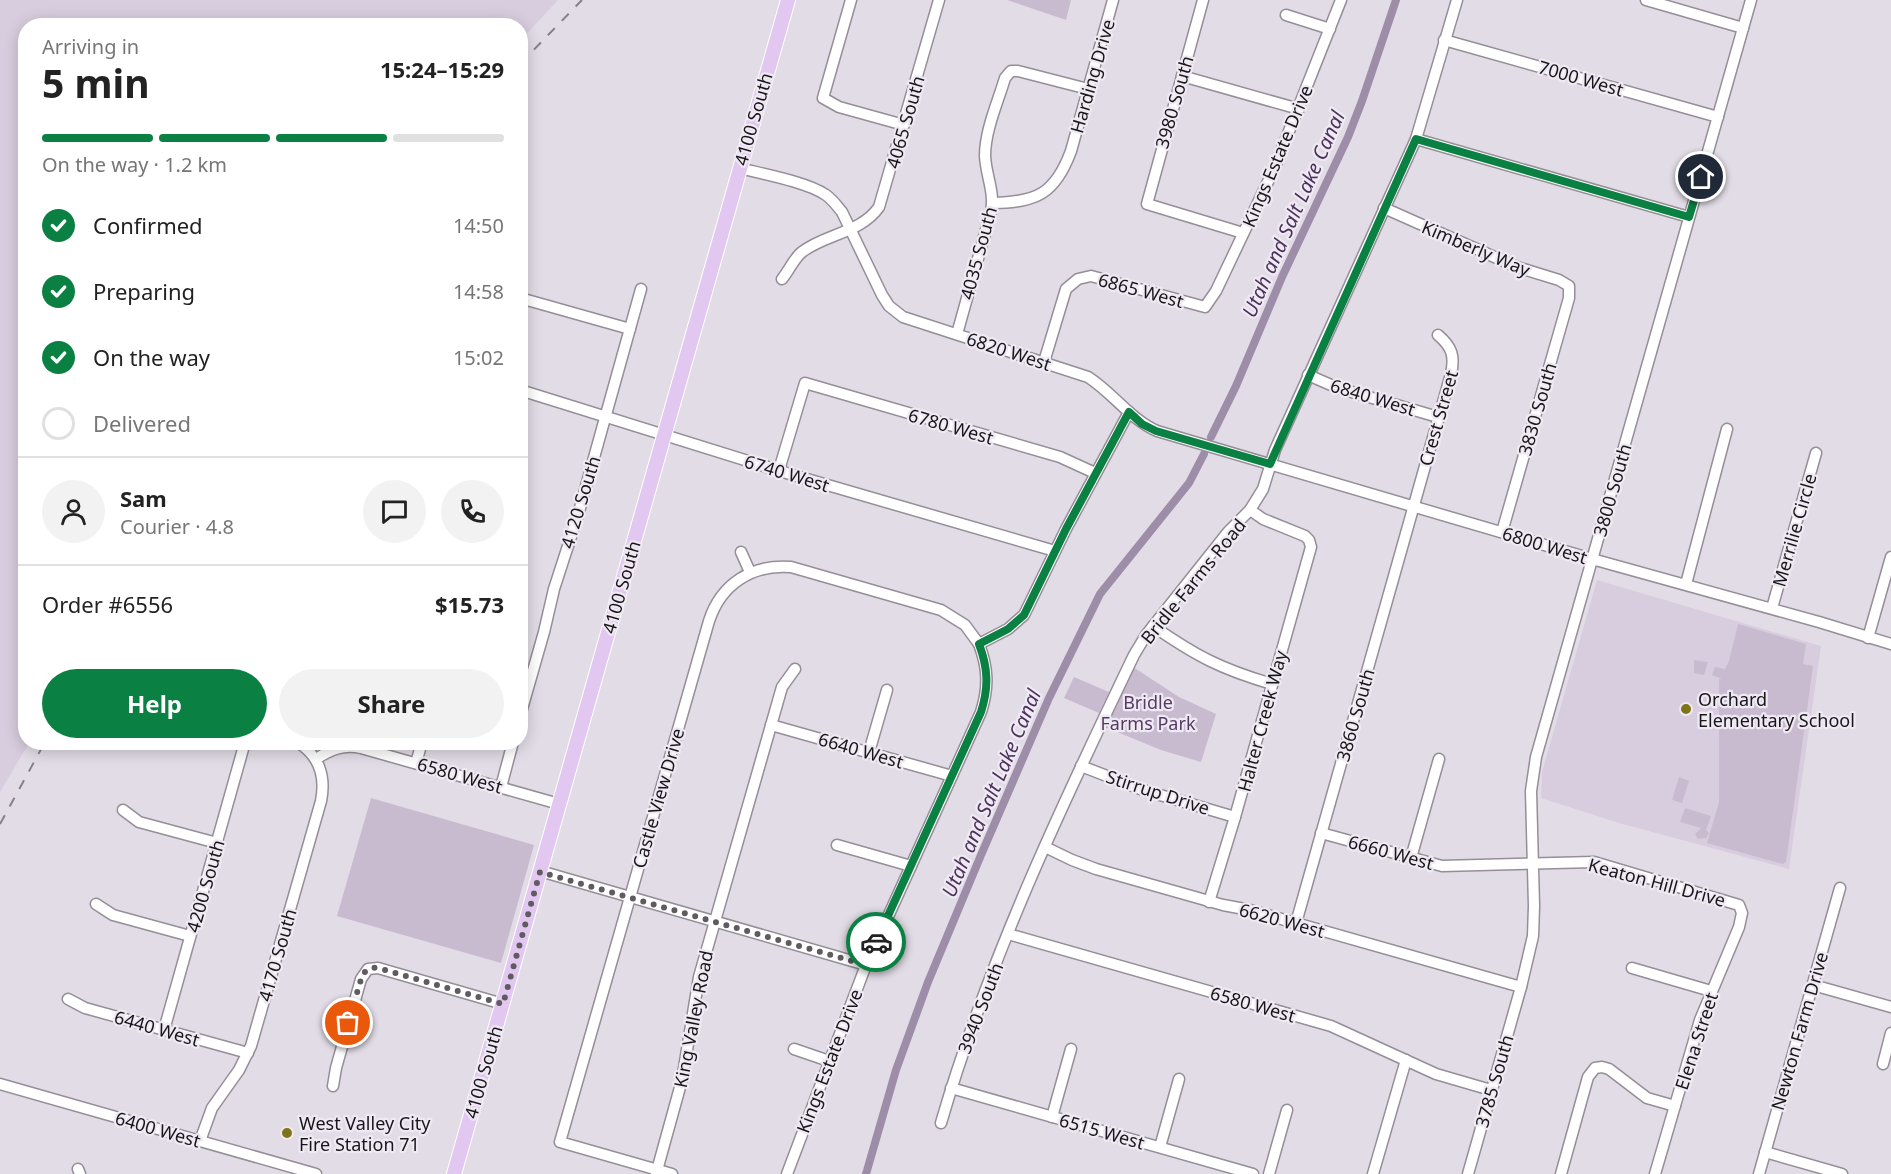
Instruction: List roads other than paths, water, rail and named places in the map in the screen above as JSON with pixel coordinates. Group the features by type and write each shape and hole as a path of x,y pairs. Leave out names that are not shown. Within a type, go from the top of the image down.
{"main road":[{"name":"4100 South","path":"454,1174 788,0"}],"street":[{"path":"851,0 823,98 839,107 904,125"},
{"name":"4065 South","path":"782,279 802,252 872,217 879,207 939,0"},
{"name":"Harding Drive","path":"993,203 1026,201 1052,186 1063,172 1071,152 1113,0"},
{"name":"3980 South","path":"1203,0 1147,204 1243,233"},
{"name":"Kings Estate Drive","path":"1205,307 1216,291 1274,169 1341,0"},
{"name":"Bridle Farms Road","path":"1023,893 1134,655 1153,626 1228,532 1250,510 1263,489 1270,464 1308,375 1416,139 1457,0"},
{"path":"1646,0 1743,28"},
{"name":"3800 South","path":"1521,987 1533,936 1532,777 1546,720 1751,0"},
{"path":"1286,15 1330,29"},
{"name":"7000 West","path":"1444,40 1718,117"},
{"name":"4035 South","path":"957,334 993,203 986,167 986,145 1005,78 1014,71 1023,71 1088,89"},
{"path":"1182,76 1299,109"},
{"path":"1416,139 1689,217"},
{"path":"739,168 809,187 825,194 842,212 850,229"},
{"name":"Kimberly Way","path":"1384,208 1517,267 1559,280 1569,286"},
{"name":"6820 West","path":"850,229 889,306 903,317 1088,377 1113,395 1142,424 1156,431 1199,444"},
{"name":"6865 West","path":"1044,362 1066,289 1078,279 1091,276 1205,307"},
{"name":"3830 South","path":"1502,532 1569,298 1569,286"},
{"name":"4120 South","path":"528,688 554,589 578,515 641,289"},
{"path":"528,300 630,329"},
{"name":"Crest Street","path":"1414,506 1451,374 1453,357 1450,346 1438,336"},
{"name":"6840 West","path":"1308,375 1336,387 1438,417"},
{"name":"6780 West","path":"779,470 805,383 1060,457 1095,473"},
{"name":"6740 West","path":"528,393 793,475 1055,551"},
{"path":"979,644 1008,629 1024,615 1095,473 1129,412"},
{"path":"1686,584 1727,429"},
{"name":"6800 West","path":"1199,444 1891,644"},
{"name":"Merrilie Circle","path":"1772,608 1816,453"},
{"name":"3860 South","path":"1296,923 1414,506"},
{"name":"Halter Creek Way","path":"1209,902 1310,550 1309,540 1302,534 1263,519 1250,510"},
{"path":"741,552 750,572"},
{"path":"1868,638 1891,557"},
{"name":"Castle View Drive","path":"656,1172 560,1142 712,613 724,592 750,572 775,567 798,568 935,608 960,620 979,644"},
{"path":"1153,626 1184,648 1211,663 1240,675 1272,684"},
{"name":"Kings Estate Drive","path":"787,1174 866,965 981,712 988,675 986,661 979,644"},
{"name":"King Valley Road","path":"656,1172 682,1080 694,996 714,922 782,687 795,669"},
{"path":"869,752 887,690"},
{"name":"6640 West","path":"771,724 952,776"},
{"name":"4200 South","path":"164,1030 243,750"},
{"path":"308,750 316,759"},
{"name":"6580 West","path":"316,759 333,750"},
{"name":"6580 West","path":"369,750 559,804"},
{"path":"416,763 420,750"},
{"path":"501,787 511,750"},
{"name":"4170 South","path":"200,1141 212,1108 239,1070 254,1038 321,801 323,781 316,759"},
{"path":"1411,858 1439,759"},
{"name":"Stirrup Drive","path":"1081,766 1143,790 1235,817"},
{"path":"123,810 137,821 217,843"},
{"name":"6660 West","path":"1321,833 1442,866 1533,863"},
{"path":"837,845 911,866"},
{"name":"6620 West","path":"1045,847 1088,867 1521,987"},
{"name":"Keaton Hill Drive","path":"1533,863 1581,861 1600,863 1733,902 1742,910"},
{"path":"540,872 866,965"},
{"name":"Newton Farm Drive","path":"1759,1174 1840,888"},
{"name":"3940 South","path":"941,1123 963,1049 1023,893"},
{"path":"96,904 113,915 190,936"},
{"name":"Elena Street","path":"1655,1174 1696,1032 1711,991 1733,944 1742,919 1742,910"},
{"name":"6580 West","path":"1008,934 1331,1026 1441,1076 1491,1090"},
{"path":"333,1086 361,979 368,969 378,968 503,1004"},
{"path":"1632,968 1711,991"},
{"path":"1813,985 1891,1007"},
{"name":"3785 South","path":"1468,1174 1521,987"},
{"name":"6440 West","path":"68,999 85,1008 248,1053"},
{"path":"1882,1064 1891,1034"},
{"path":"794,1049 829,1061"},
{"path":"1052,1117 1071,1049"},
{"path":"1373,1174 1406,1060"},
{"path":"1561,1174 1588,1077 1595,1068 1609,1069 1647,1098 1675,1106"},
{"path":"1160,1148 1179,1079"},
{"name":"6400 West","path":"0,1084 200,1141 290,1170 316,1174"},
{"name":"6515 West","path":"951,1088 1160,1148 1216,1169 1253,1174"},
{"path":"1269,1174 1287,1110"},
{"path":"1765,1152 1842,1174"},
{"path":"656,1172 672,1174"}],"waterway":[{"name":"Utah and Salt Lake Canal","path":"1211,437 1236,386 1282,277 1348,137 1396,0"},
{"name":"Utah and Salt Lake Canal","path":"866,1174 896,1070 928,982 1049,698 1100,594 1189,483 1204,454"}],"railway":[{"path":"528,56 582,0"},
{"path":"0,824 41,750"}],"place":[{"name":"Orchard Elementary School","path":"1686,709"},
{"name":"West Valley City Fire Station 71","path":"287,1133"}],"park label":[{"name":"Bridle Farms Park","path":"1148,712"}]}
